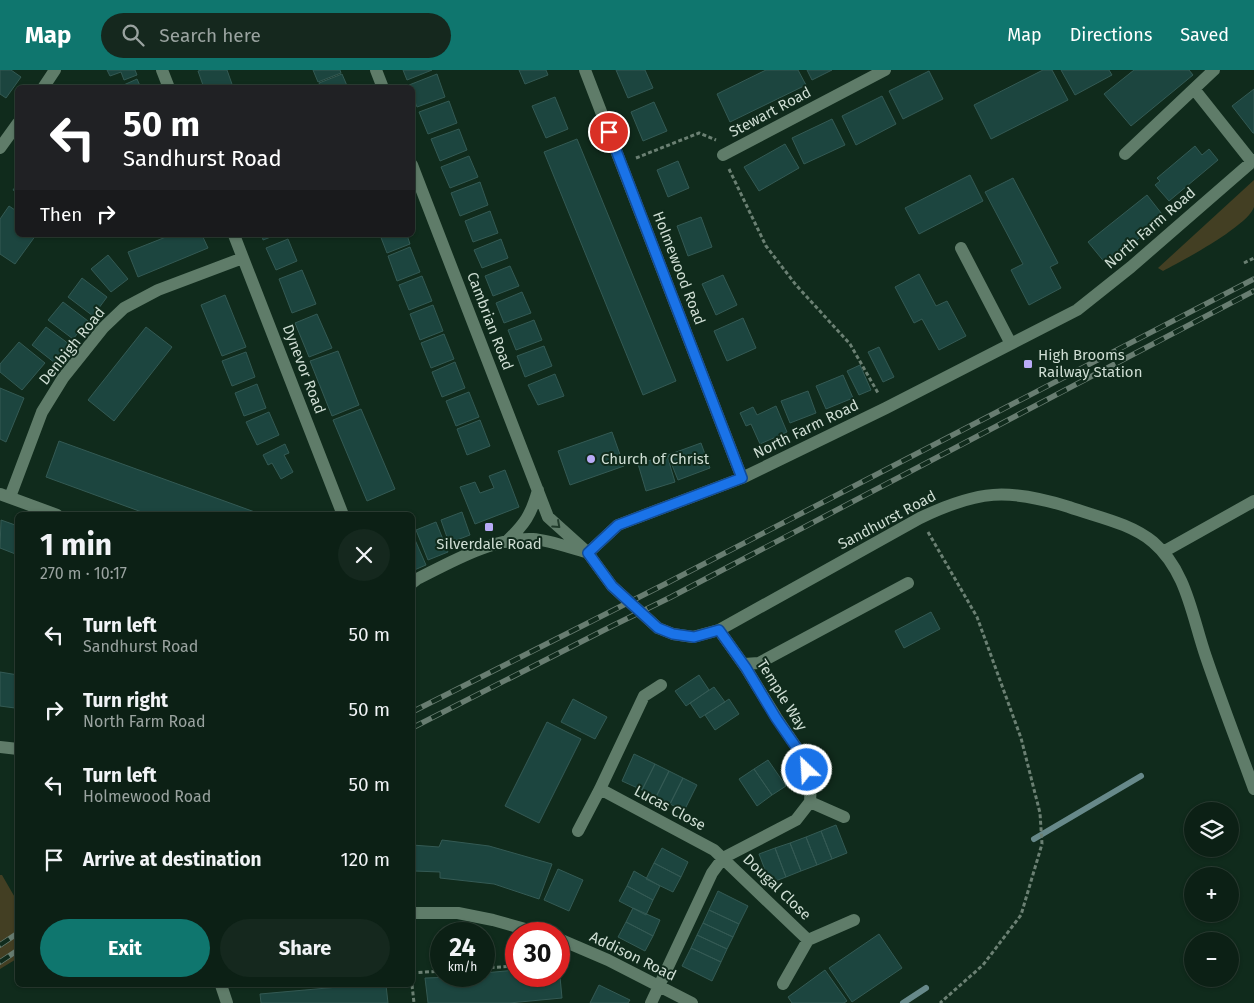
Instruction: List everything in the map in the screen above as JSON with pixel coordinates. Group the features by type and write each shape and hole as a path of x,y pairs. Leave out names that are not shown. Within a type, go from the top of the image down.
{"street":[{"path":"45,85 56,70"},
{"path":"162,70 168,85"},
{"path":"376,70 382,85"},
{"name":"Holmewood Road","path":"585,70 742,478"},
{"name":"Stewart Road","path":"723,155 885,70"},
{"path":"1124,154 1214,70"},
{"path":"1194,89 1253,161"},
{"path":"0,148 15,127"},
{"name":"North Farm Road","path":"588,553 618,525 742,478 886,408 1077,310 1131,267 1253,161"},
{"name":"Cambrian Road","path":"415,173 548,517 588,553"},
{"name":"Dynevor Road","path":"235,237 342,512"},
{"path":"961,248 1011,344"},
{"name":"Denbigh Road","path":"5,496 42,412 63,378 103,328 124,308 158,290 243,258"},
{"path":"506,542 521,528 532,511 538,490"},
{"name":"Sandhurst Road","path":"588,553 612,586 658,628 673,634 694,637 719,630 920,518 973,497 1009,494 1039,498 1119,524 1138,531 1163,552 1182,580 1206,656 1254,789"},
{"path":"5,496 49,512"},
{"path":"1163,552 1254,501"},
{"path":"415,581 477,550 506,542 534,539 588,553"},
{"path":"744,664 759,663 908,582"},
{"name":"Temple Way","path":"719,630 744,664 776,718 803,757 811,783 810,802"},
{"path":"578,831 644,696 660,685"},
{"path":"0,748 15,749"},
{"name":"Lucas Close","path":"600,789 714,850 723,858"},
{"path":"651,1003 712,874 723,858 796,820 810,802 844,817"},
{"name":"Dougal Close","path":"723,858 808,940"},
{"path":"415,913 458,914 505,923"},
{"name":"Dougal Close","path":"783,984 808,940 854,920"},
{"name":"Addison Road","path":"570,944 608,960 692,1003"},
{"path":"224,987 226,1003"}],"path":[{"path":"622,164 699,133 716,141 766,246 796,285 850,344 886,408"},
{"path":"1244,263 1254,258"},
{"path":"920,518 977,617 1021,738 1040,813 1042,844 1021,914 983,965 940,1003"},
{"path":"415,973 430,972"},
{"path":"412,987 414,1003"}],"shaded area":[{"path":"1254,180 1254,207 1240,224 1199,251 1163,271 1158,268"},
{"path":"0,875 2,875 15,898 15,960 0,969"}],"building":[{"path":"0,70 11,70 21,77 6,98 0,94"},
{"path":"107,70 135,70 137,75 124,80 121,72 110,76"},
{"path":"227,70 232,85 203,85 198,71"},
{"path":"313,70 340,70 341,73 318,82"},
{"path":"403,70 432,70 407,80"},
{"path":"519,70 546,70 548,75 525,84"},
{"path":"616,70 645,70 653,88 628,98"},
{"path":"766,70 798,70 806,85 730,122 717,94"},
{"path":"807,70 832,70 812,80"},
{"path":"1043,70 1052,70 1068,100 991,139 974,105"},
{"path":"1061,70 1109,70 1112,75 1075,95"},
{"path":"1134,70 1189,70 1193,75 1131,126 1104,94"},
{"path":"929,71 943,99 903,119 889,91"},
{"path":"342,74 347,85 320,85 319,83"},
{"path":"437,74 445,97 417,107 415,102 415,85 409,85"},
{"path":"137,79 140,85 124,85"},
{"path":"1254,89 1254,133 1253,133 1232,106"},
{"path":"882,96 896,124 856,145 842,116"},
{"path":"555,97 568,129 546,138 532,106"},
{"path":"449,101 457,123 428,134 419,112"},
{"path":"654,102 667,131 643,141 631,112"},
{"path":"832,119 845,145 804,164 792,138"},
{"path":"459,129 467,150 440,161 431,139"},
{"path":"577,139 676,381 643,395 544,152"},
{"path":"785,144 799,168 759,191 744,167"},
{"path":"1195,146 1202,155 1209,149 1218,160 1169,201 1155,185 1160,181 1157,178"},
{"path":"469,156 478,177 450,188 441,167"},
{"path":"678,161 689,188 668,197 657,170"},
{"path":"970,175 983,201 919,234 905,208"},
{"path":"1013,178 1058,263 1050,267 1061,288 1029,305 1011,270 1023,264 985,192"},
{"path":"480,182 488,205 460,216 451,193"},
{"path":"1147,195 1165,218 1106,264 1088,242"},
{"path":"9,206 15,210 15,237 35,237 15,264 0,254 0,219"},
{"path":"490,211 498,233 473,242 465,221"},
{"path":"701,217 712,247 688,256 677,226"},
{"path":"166,237 203,237 208,248 138,277 128,252"},
{"path":"381,237 408,237 410,244 387,253"},
{"path":"288,239 297,261 276,270 266,248"},
{"path":"501,239 508,258 482,268 474,250"},
{"path":"410,247 420,272 397,281 388,256"},
{"path":"108,255 128,279 111,292 91,269"},
{"path":"510,266 519,286 493,296 485,276"},
{"path":"302,270 316,304 292,313 279,279"},
{"path":"919,274 936,306 947,301 966,336 939,350 922,319 914,323 895,287"},
{"path":"723,275 737,305 716,315 702,284"},
{"path":"422,276 432,301 409,310 399,285"},
{"path":"82,278 107,297 93,316 68,297"},
{"path":"522,292 531,313 504,323 496,303"},
{"path":"225,295 246,347 222,356 201,305"},
{"path":"63,302 88,321 73,339 48,320"},
{"path":"433,305 443,331 420,340 410,314"},
{"path":"317,314 332,348 309,357 295,323"},
{"path":"743,318 756,348 727,361 714,331"},
{"path":"534,320 542,340 516,350 508,330"},
{"path":"46,327 69,344 55,363 32,345"},
{"path":"146,327 172,347 114,421 88,400"},
{"path":"444,334 454,359 431,368 421,343"},
{"path":"19,342 45,363 22,390 0,372 0,364"},
{"path":"544,346 552,366 525,377 517,356"},
{"path":"879,347 894,377 883,382 868,352"},
{"path":"338,351 359,405 332,416 310,361"},
{"path":"246,352 255,377 232,386 222,361"},
{"path":"455,362 465,388 442,397 432,372"},
{"path":"860,365 871,390 859,395 847,371"},
{"path":"555,374 564,396 538,405 528,385"},
{"path":"843,375 853,398 826,409 816,386"},
{"path":"257,384 266,408 244,416 235,393"},
{"path":"0,388 24,398 6,442 0,439"},
{"path":"808,391 816,413 790,423 781,401"},
{"path":"469,392 479,417 456,426 446,401"},
{"path":"776,406 787,432 760,444 751,424 746,426 740,413 753,407 757,415"},
{"path":"361,409 395,489 367,501 333,420"},
{"path":"269,412 279,435 257,445 246,422"},
{"path":"480,420 490,446 467,455 457,429"},
{"name":"Church of Christ","path":"612,432 624,466 570,485 558,451"},
{"path":"59,441 255,512 142,512 46,477"},
{"path":"701,443 710,468 678,480 668,455"},
{"path":"285,444 289,453 284,455 293,472 281,479 272,463 268,465 263,455"},
{"path":"667,455 675,482 646,491 638,464"},
{"path":"505,470 519,507 475,524 460,487 475,482 480,493 494,488 489,476"},
{"path":"462,512 470,535 449,543 441,520"},
{"path":"1,520 15,525 15,554 0,548"},
{"path":"436,522 448,552 428,560 416,530"},
{"path":"415,540 426,565 415,570"},
{"path":"931,612 940,629 904,648 895,631"},
{"path":"0,672 15,674 15,708 0,706"},
{"path":"699,675 709,690 686,706 675,691"},
{"path":"714,687 725,702 700,718 690,703"},
{"path":"573,699 607,717 595,739 561,722"},
{"path":"729,699 739,714 715,730 705,715"},
{"path":"547,722 581,739 539,823 505,806"},
{"path":"634,754 655,764 642,790 622,781"},
{"path":"768,760 786,786 772,795 754,769"},
{"path":"655,764 669,771 656,797 642,790"},
{"path":"754,769 772,795 757,806 739,779"},
{"path":"669,771 683,778 670,804 656,797"},
{"path":"683,778 697,785 684,811 670,804"},
{"path":"836,825 847,853 832,859 821,831"},
{"path":"821,831 832,859 817,865 806,837"},
{"path":"806,837 817,865 801,871 790,843"},
{"path":"442,840 489,846 552,864 539,899 494,884 440,878 440,872 415,871 415,845 439,847"},
{"path":"790,843 801,871 786,877 775,848"},
{"path":"662,848 688,862 681,877 654,863"},
{"path":"775,848 786,877 770,883 759,854"},
{"path":"654,863 681,877 673,892 646,879"},
{"path":"558,869 583,880 569,911 544,900"},
{"path":"634,871 660,886 653,900 627,886"},
{"path":"627,886 653,900 646,915 619,901"},
{"path":"718,891 748,906 739,924 709,910"},
{"path":"633,908 660,920 653,936 626,922"},
{"path":"709,910 739,924 733,937 703,923"},
{"path":"626,922 653,936 645,951 618,937"},
{"path":"703,923 733,937 727,949 697,935"},
{"path":"879,934 902,968 852,1002 829,968"},
{"path":"697,935 727,949 721,962 691,948"},
{"path":"691,948 721,962 712,981 682,966"},
{"path":"825,970 847,1001 844,1003 792,1003 788,997"},
{"path":"505,971 505,987 561,987 562,998 509,1003 428,1003 425,978 430,978 430,987 495,987 495,972"},
{"path":"599,985 630,1000 628,1003 590,1003"},
{"path":"339,987 386,987 388,1003 261,1003 260,994"}],"waterway":[{"path":"1034,839 1141,776"},
{"path":"903,1003 926,988"}],"railway":[{"path":"415,710 665,584 1254,279"},
{"path":"415,726 671,597 1254,291"},
{"path":"0,945 15,935"},
{"path":"0,962 15,952"}],"place":[{"name":"High Brooms Railway Station","path":"1028,364"},
{"name":"Church of Christ","path":"591,459"},
{"name":"Silverdale Road","path":"489,527"}],"route":[{"path":"609,132 742,478 618,525 588,553 612,586 658,628 673,634 694,637 719,630 746,668 776,718 803,757 807,770"}]}
